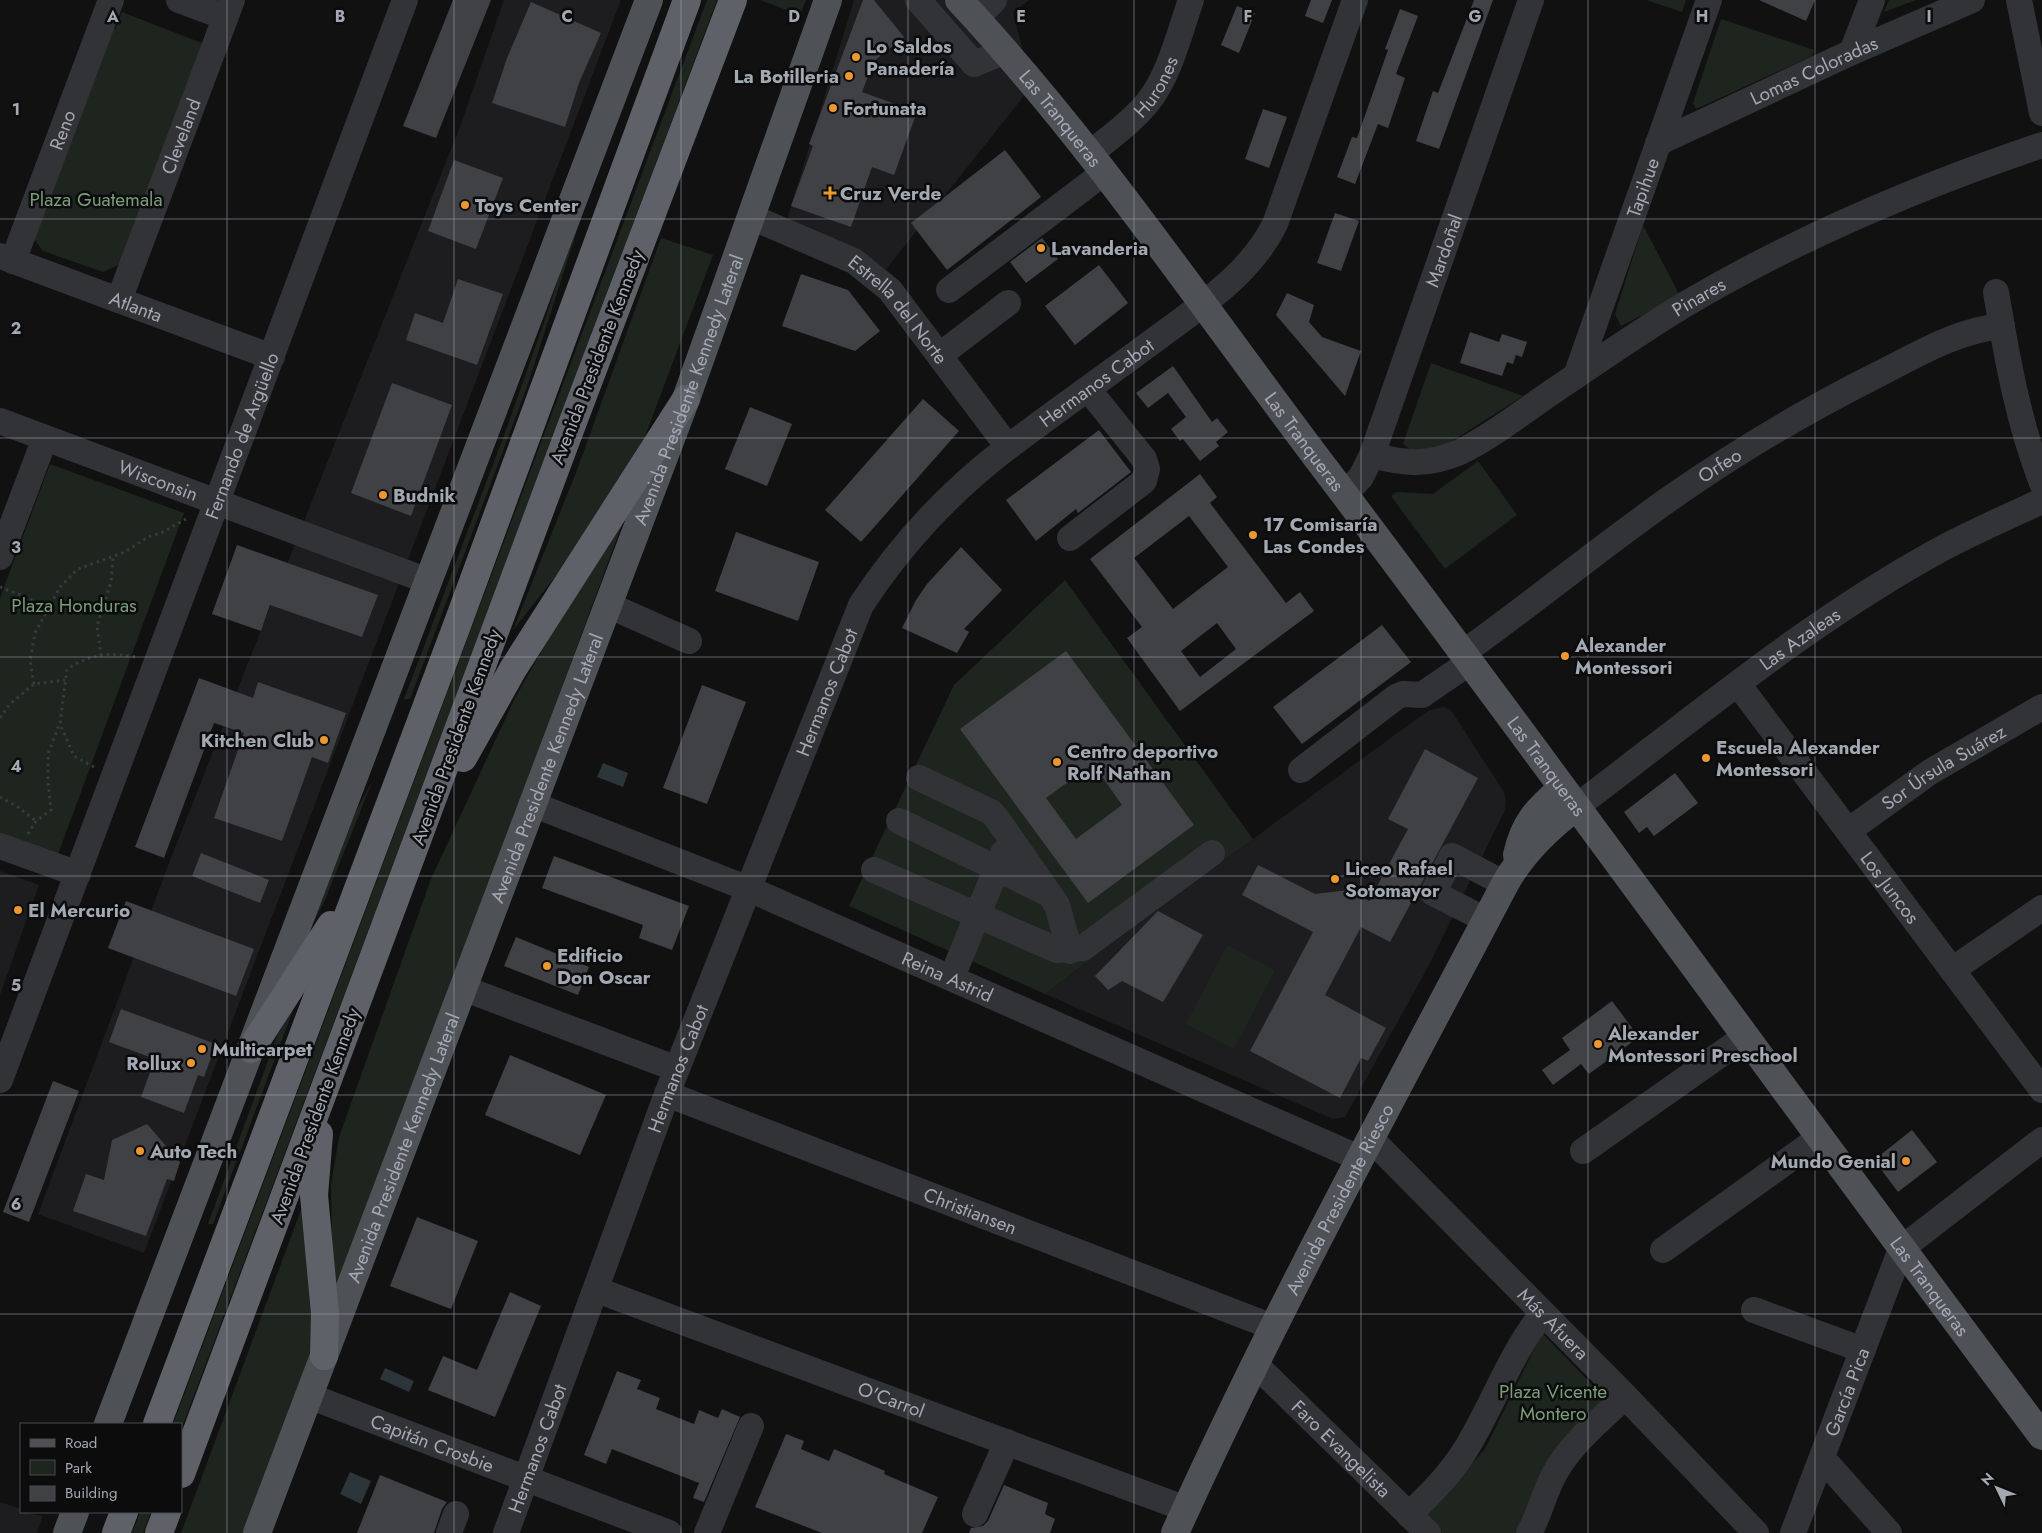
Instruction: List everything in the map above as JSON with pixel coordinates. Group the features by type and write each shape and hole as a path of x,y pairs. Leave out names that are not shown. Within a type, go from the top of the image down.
{"highway":[{"path":"635,143 669,0"},
{"name":"Avenida Presidente Kennedy","path":"157,1423 687,0"},
{"name":"Avenida Presidente Kennedy","path":"182,1471 422,831 564,444 733,0"},
{"path":"422,831 513,669 686,399"},
{"path":"251,1049 318,948 370,856"},
{"path":"324,1356 325,1313 314,1195 319,1136 333,1068"},
{"path":"116,1533 124,1513"},
{"path":"159,1533 167,1513"}],"main road":[{"path":"108,1423 649,0"},
{"name":"Avenida Presidente Kennedy Lateral","path":"257,1533 686,399 828,0"},
{"name":"Las Tranqueras","path":"977,6 1006,51 1098,163 1204,304 1344,495 1467,658 1901,1250 2042,1436"},
{"name":"Avenida Presidente Riesco","path":"1180,1521 1273,1327 1509,876 1521,836 1536,810 1569,797"},
{"path":"67,1533 75,1513"}],"street":[{"name":"Reno","path":"7,258 111,0"},
{"path":"179,0 229,9"},
{"name":"Fernando de Argüello","path":"1,1073 78,874 405,0"},
{"path":"918,0 974,64 1006,51"},
{"name":"Hurones","path":"949,290 1098,163 1157,89 1168,66 1191,0"},
{"name":"Hermanos Cabot","path":"506,1533 597,1290 667,1094 861,605 886,567 911,536 960,487 1008,447 1204,304 1246,268 1257,256 1271,232 1354,0"},
{"name":"Mardoñal","path":"1344,495 1361,477 1372,455 1531,0"},
{"name":"Tapihue","path":"1576,376 1709,0"},
{"path":"1852,52 1872,0"},
{"name":"Lomas Coloradas","path":"1658,143 1852,52 1972,0"},
{"path":"2019,0 2042,113"},
{"name":"Cleveland","path":"119,300 229,9"},
{"name":"Pinares","path":"1372,455 1401,463 1418,463 1437,460 1460,451 1489,435 1684,305 1796,244 1917,190 2042,145"},
{"name":"Estrella del Norte","path":"751,217 854,261 890,290 940,354 1008,447"},
{"name":"Atlanta","path":"7,258 272,357"},
{"path":"1996,292 2009,375 2020,418 2042,483"},
{"path":"940,354 1008,304"},
{"name":"Orfeo","path":"1301,770 1402,694 1422,695 1671,498 1762,438 1809,411 1907,360 1969,332 2002,326"},
{"path":"1070,538 1144,481 1147,469 1144,459 1088,389"},
{"name":"Wisconsin","path":"0,421 45,438 215,510 428,581"},
{"path":"0,557 45,438"},
{"name":"Las Azaleas","path":"1569,797 1891,580 1943,549 2042,501"},
{"path":"608,605 689,641"},
{"name":"Los Juncos","path":"1738,684 2042,1090"},
{"name":"Sor Úrsula Suárez","path":"1848,831 1930,772 2042,708"},
{"path":"919,778 991,812 1049,894 1062,918 1070,951"},
{"name":"Reina Astrid","path":"532,804 748,890 952,977 1365,1148"},
{"path":"899,821 1049,894"},
{"path":"952,977 1010,837"},
{"path":"8,849 78,874"},
{"path":"874,870 1057,950 1070,951 1083,948 1212,853"},
{"path":"1486,920 1433,893 1452,856 1509,876"},
{"path":"1952,970 2042,908"},
{"path":"463,988 677,1069"},
{"path":"1583,1151 1745,1037"},
{"name":"Christiansen","path":"667,1094 1273,1327"},
{"path":"1663,1250 1819,1138"},
{"path":"1901,1250 2042,1140"},
{"name":"Más Afuera","path":"1365,1148 1543,1313 1756,1533"},
{"name":"García Pica","path":"1793,1533 1901,1250"},
{"name":"O'Carrol","path":"597,1290 1007,1442 1180,1521"},
{"path":"1754,1310 1863,1350"},
{"path":"1409,1515 1444,1481 1465,1452 1516,1351 1543,1313"},
{"name":"Faro Evangelista","path":"1256,1364 1428,1533"},
{"name":"Capitán Crosbie","path":"309,1396 669,1533"},
{"path":"1529,1533 1538,1518 1554,1474 1568,1453 1625,1396"},
{"path":"707,1533 751,1426"},
{"path":"975,1514 1007,1442"},
{"path":"1822,1458 1888,1533"}],"path":[{"path":"34,684 30,661 35,633 60,587 78,569 114,557 195,514 215,510"},
{"path":"101,656 97,626 111,582 114,557"},
{"path":"0,587 48,610"},
{"path":"8,849 36,821 51,810 48,754 60,724 67,669 84,658 114,653 158,660"},
{"path":"0,718 10,704 34,684 65,680"},
{"path":"60,724 74,756 114,778"},
{"path":"0,797 18,807 36,821"}],"shaded area":[{"path":"504,0 621,0 144,1253 38,1214 169,863 461,124"},
{"path":"854,0 1029,0 1013,13 1032,86 875,283 782,236"},
{"name":"Liceo Rafael Sotomayor","path":"1444,707 1451,710 1504,792 1505,810 1429,965 1345,1117 1333,1119 1045,994 1145,918 1411,723 1430,710"},
{"path":"603,763 628,773 623,787 597,777"},
{"path":"0,871 39,885 0,995"},
{"path":"385,1368 414,1381 409,1392 380,1379"},
{"path":"350,1472 371,1481 361,1504 340,1494"},
{"path":"0,1502 20,1509 20,1513 43,1516 37,1533 0,1533"}],"green space":[{"path":"707,0 717,0 182,1427 182,1423 173,1423"},
{"path":"760,0 806,0 800,15"},
{"path":"1646,0 1686,0 1682,12"},
{"path":"1889,0 1916,0 1884,12"},
{"name":"Plaza Guatemala","path":"122,12 207,45 122,263 103,272 43,251 34,239 111,28 115,29"},
{"path":"1721,19 1814,50 1812,56 1696,109 1693,103"},
{"path":"589,193 527,387 410,699 404,699 506,430 548,311 576,223"},
{"path":"1643,225 1680,296 1621,326 1615,314"},
{"path":"661,238 713,255 643,442 594,528 513,630 577,470"},
{"path":"1431,363 1523,396 1435,452 1411,450 1403,444"},
{"path":"1478,461 1517,515 1445,569 1391,496 1397,492 1433,494"},
{"name":"Plaza Honduras","path":"50,464 184,513 57,857 0,836 0,598"},
{"path":"623,522 333,1306 331,1184 339,1137 431,879 514,700 556,625"},
{"name":"Centro deportivo Rolf Nathan","path":"1065,580 1253,839 1045,994 849,906 954,685"},
{"path":"372,782 325,900 313,923 355,813"},
{"path":"1227,945 1275,970 1234,1049 1186,1024"},
{"path":"295,1005 213,1224 208,1224 277,1036"},
{"path":"305,1199 314,1312 311,1359 243,1533 181,1533"},
{"name":"Plaza Vicente Montero","path":"1542,1333 1606,1399 1526,1533 1442,1533 1426,1516 1485,1449"},
{"path":"140,1513 151,1513 143,1533 132,1533"}],"building":[{"path":"453,0 491,0 436,138 403,126"},
{"path":"863,0 874,0 904,37 874,61 862,92 917,112 894,175 872,167 851,227 791,206 813,146 809,144"},
{"path":"1311,0 1332,0 1323,23 1305,16"},
{"path":"1474,0 1493,0 1439,149 1416,141 1433,91 1438,93"},
{"path":"1759,0 1815,0 1806,21"},
{"path":"531,2 601,33 579,83 565,127 492,103 507,58"},
{"path":"1237,6 1255,13 1239,53 1221,45"},
{"path":"1400,9 1418,16 1396,74 1405,78 1388,128 1378,124 1355,184 1337,177 1352,137 1357,138 1388,50 1385,49"},
{"path":"1263,109 1287,117 1269,168 1245,159"},
{"path":"1005,150 1041,197 947,270 911,223"},
{"name":"Toys Center","path":"454,160 503,178 476,249 428,231"},
{"path":"1335,213 1359,221 1341,271 1317,263"},
{"path":"1042,238 1058,259 1026,283 1010,262"},
{"path":"1099,265 1128,303 1075,345 1045,306"},
{"path":"801,274 848,290 880,331 855,351 782,326"},
{"path":"458,279 503,294 477,365 406,340 415,313 443,323"},
{"path":"1287,293 1314,305 1309,322 1322,337 1361,351 1345,396 1276,315"},
{"path":"1470,332 1499,342 1502,334 1527,342 1522,357 1516,355 1513,364 1507,362 1502,376 1460,363"},
{"path":"1173,366 1212,422 1217,418 1228,432 1216,442 1219,446 1200,461 1183,439 1180,441 1171,429 1186,417 1168,393 1148,408 1136,393"},
{"path":"392,383 452,405 411,516 351,493"},
{"path":"923,399 959,431 861,542 825,510"},
{"path":"750,407 792,424 767,486 725,469"},
{"path":"1099,430 1131,472 1078,513 1076,509 1036,541 1006,500"},
{"path":"1200,474 1217,497 1210,503 1286,603 1300,592 1314,611 1180,711 1127,638 1142,627 1090,559","holes":["1189,516 1228,567 1173,609 1134,558","1217,623 1236,649 1200,677 1181,651"]},
{"path":"736,532 819,562 798,621 715,591"},
{"path":"237,545 378,595 362,637 270,605 261,631 212,614"},
{"path":"961,547 1002,590 964,629 969,632 957,653 902,628 916,600 927,584"},
{"path":"1382,625 1411,662 1302,744 1273,707"},
{"path":"1066,651 1194,825 1088,903 960,729","holes":["1093,764 1122,805 1076,839 1046,798"]},
{"path":"199,678 253,698 258,682 346,713 328,763 312,757 282,841 214,818 244,733 214,723 164,858 135,847"},
{"path":"702,685 746,702 707,804 663,788"},
{"path":"1425,749 1478,778 1390,942 1361,927 1325,995 1386,1028 1368,1061 1361,1058 1340,1098 1250,1051 1313,932 1242,895 1258,865 1315,894 1348,890 1369,901 1408,829 1388,819"},
{"path":"1675,773 1698,803 1654,836 1647,827 1639,833 1624,812"},
{"path":"201,853 269,880 260,903 192,876"},
{"path":"554,856 689,906 672,950 639,938 643,925 542,888"},
{"path":"126,901 254,949 236,996 108,948"},
{"path":"1158,911 1203,935 1163,1002 1122,981 1108,990 1095,976"},
{"name":"Edificio Don Oscar","path":"516,937 589,967 578,995 504,966"},
{"name":"Alexander Montessori Preschool","path":"1612,1001 1639,1037 1589,1074 1581,1064 1553,1085 1542,1070 1570,1050 1562,1038"},
{"path":"121,1009 216,1044 204,1077 198,1075 184,1113 141,1097 155,1059 109,1042"},
{"path":"510,1055 606,1095 580,1155 485,1115"},
{"path":"53,1081 79,1091 29,1222 3,1212"},
{"path":"147,1124 180,1162 174,1181 167,1179 146,1236 73,1211 86,1174 104,1180 112,1140"},
{"name":"Mundo Genial","path":"1912,1130 1937,1162 1898,1192 1874,1160"},
{"path":"417,1217 478,1241 451,1309 390,1286"},
{"path":"510,1292 541,1306 495,1417 428,1390 443,1356 477,1370"},
{"path":"617,1371 641,1380 637,1389 660,1398 656,1409 694,1424 699,1410 718,1418 722,1409 740,1417 704,1502 693,1498 699,1483 612,1449 606,1464 584,1455"},
{"path":"786,1434 804,1441 801,1449 829,1461 834,1449 885,1471 884,1474 938,1497 922,1533 822,1533 755,1507"},
{"path":"380,1475 447,1502 442,1509 434,1533 357,1533"},
{"path":"1004,1485 1048,1503 1045,1514 1055,1519 1050,1533 969,1533 971,1528 983,1526 988,1521"}],"place":[{"name":"Lo Saldos Panadería","path":"856,57"},
{"name":"La Botilleria","path":"849,76"},
{"name":"Fortunata","path":"833,108"},
{"name":"Cruz Verde","path":"830,193"},
{"name":"Toys Center","path":"465,205"},
{"name":"Lavanderia","path":"1041,248"},
{"name":"Budnik","path":"383,495"},
{"name":"17 Comisaría Las Condes","path":"1253,535"},
{"name":"Alexander Montessori","path":"1565,656"},
{"name":"Kitchen Club","path":"324,740"},
{"name":"Escuela Alexander Montessori","path":"1706,758"},
{"name":"Centro deportivo Rolf Nathan","path":"1057,762"},
{"name":"Liceo Rafael Sotomayor","path":"1335,879"},
{"name":"El Mercurio","path":"18,910"},
{"name":"Edificio Don Oscar","path":"547,966"},
{"name":"Alexander Montessori Preschool","path":"1598,1044"},
{"name":"Multicarpet","path":"202,1049"},
{"name":"Rollux","path":"191,1063"},
{"name":"Auto Tech","path":"140,1151"},
{"name":"Mundo Genial","path":"1906,1161"}]}
